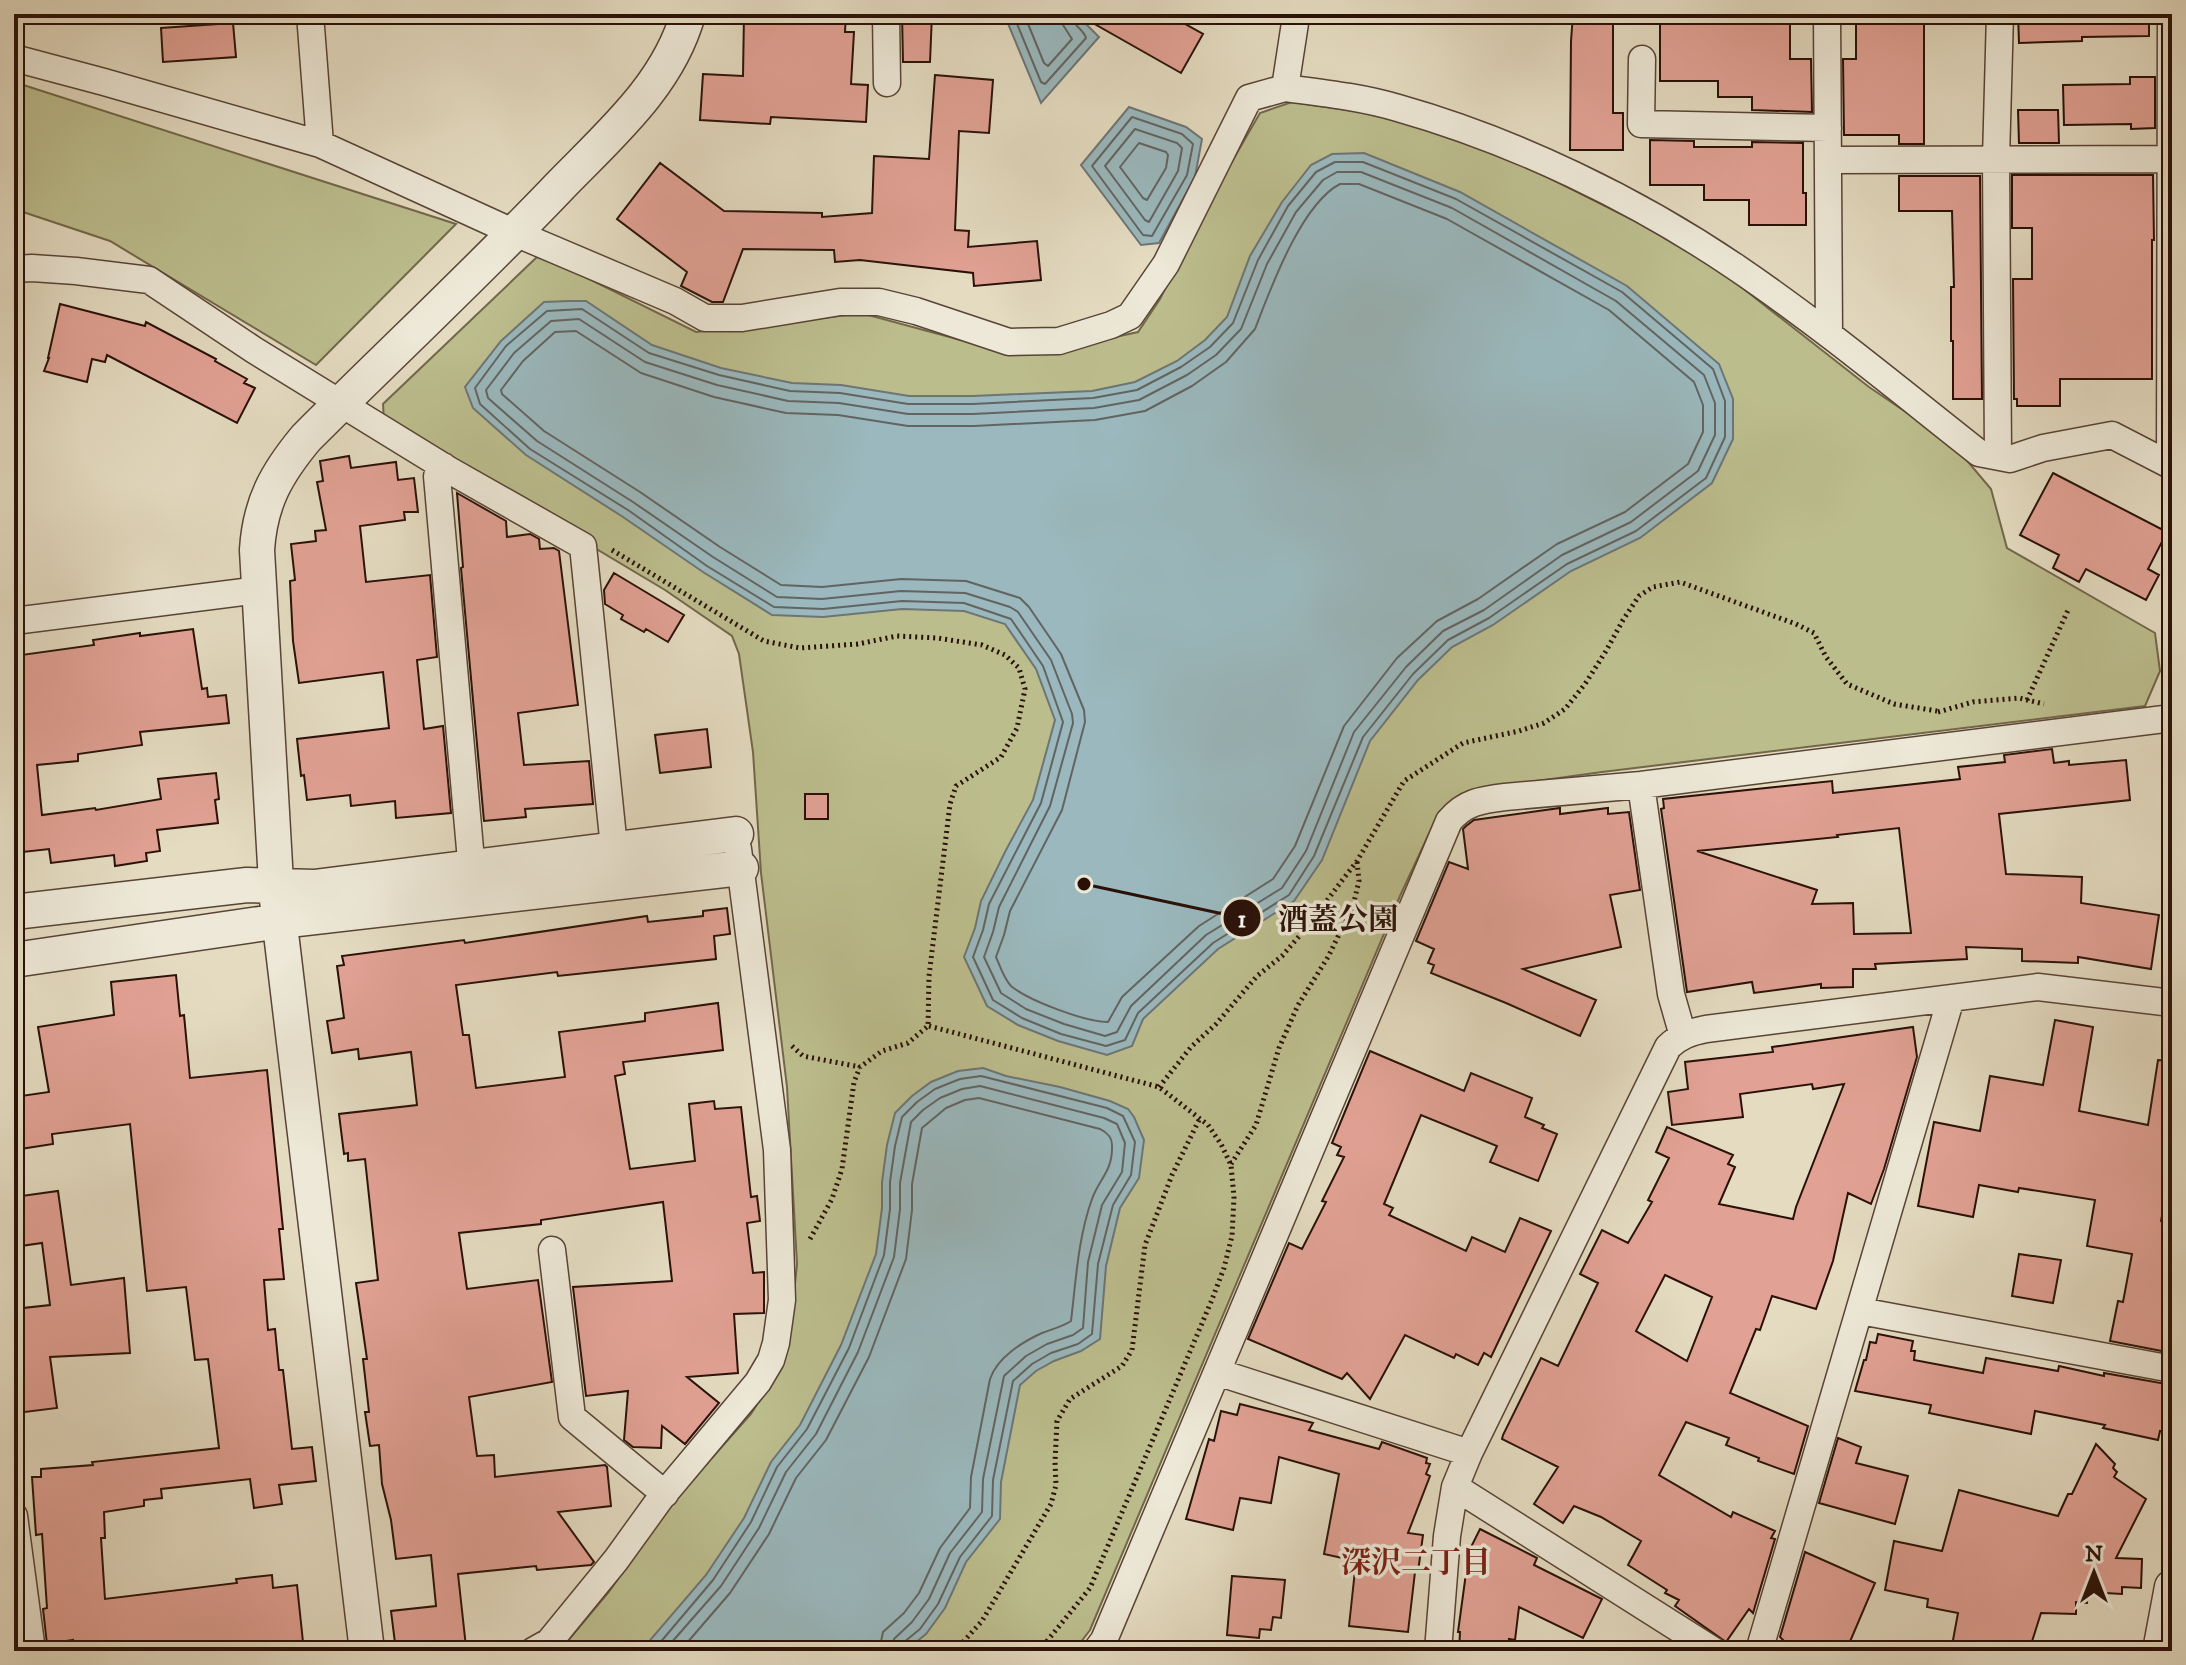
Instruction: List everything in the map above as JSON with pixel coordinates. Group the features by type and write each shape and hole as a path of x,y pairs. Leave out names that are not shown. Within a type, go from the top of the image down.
{"street":[{"path":"310,14 320,144"},
{"path":"367,1651 276,886 258,536 268,495 289,459 306,438 515,233 642,101 669,60 688,14"},
{"path":"886,14 887,83"},
{"path":"1285,88 1294,14"},
{"path":"1827,14 1829,334"},
{"path":"1998,456 1996,159 2000,14"},
{"path":"14,58 320,144 515,233 675,301 705,318 742,318 840,302 879,302 1009,342 1059,341 1130,316 1166,264 1249,98 1285,88 1343,96 1398,108 1511,146 1633,205 1736,267 1829,334 1979,453 2010,459 2043,448 2112,435 2171,465 2171,14"},
{"path":"1642,59 1641,124 1828,128"},
{"path":"1828,160 2171,159"},
{"path":"14,269 76,271 149,280 254,350 443,466 583,546 618,882"},
{"path":"443,466 437,476 473,883"},
{"path":"14,621 259,590"},
{"path":"1096,1651 1104,1640 1449,821 1458,811 1483,800 1641,785 2172,718"},
{"path":"1641,785 1671,994 1683,1036"},
{"path":"14,960 280,921 473,883 614,849 736,834 777,1150 782,1300 776,1343 771,1360 758,1382 549,1642 533,1651"},
{"path":"14,912 247,885 314,887 618,882 741,868"},
{"path":"1438,1651 1447,1536 1455,1487 1668,1047 1683,1036 1706,1029 2038,987 2172,1003"},
{"path":"1759,1651 1951,998"},
{"path":"552,1250 572,1417 665,1494"},
{"path":"1860,1311 2172,1369"},
{"path":"1217,1372 1469,1453"},
{"path":"1455,1487 1714,1651"},
{"path":"14,1516 32,1651"},
{"path":"2160,1651 2172,1587"}],"path":[{"path":"607,547 764,641 800,648 858,644 897,636 982,645 1005,655 1019,668 1025,689 1017,728 1001,757 956,786 950,804 929,976 928,1026 908,1043 882,1051 860,1067 854,1082 842,1169 832,1199 808,1242 781,1253"},
{"path":"2027,700 2069,608"},
{"path":"1231,1165 1256,1125 1279,1048 1298,1005 1328,957 1353,906 1359,881 1357,861"},
{"path":"759,1016 803,1056 860,1067"},
{"path":"928,1026 1159,1087 1208,1125 1231,1165 1234,1197 1232,1236 1211,1302 1090,1588 1039,1651"},
{"path":"955,1651 982,1621 1051,1504 1056,1485 1057,1421 1070,1399 1122,1366 1132,1350 1145,1245 1172,1175 1200,1118"}],"green space":[{"path":"14,82 456,224 316,365 110,241 14,209"},
{"path":"1292,102 1381,115 1513,160 1639,223 1722,272 1869,387 1953,444 1991,489 2007,548 2155,633 2160,671 2145,706 1472,790 1439,812 1400,896 1090,1630 1074,1651 556,1651 608,1593 679,1495 751,1414 778,1371 791,1323 797,1264 787,1087 761,873 753,752 739,654 732,636 665,590 384,422 383,404 537,257 559,264 696,332 861,313 1012,354 1055,350 1138,332 1160,299 1219,184 1260,113"}],"water":[{"path":"1004,14 1076,14 1099,37 1041,103"},
{"path":"1129,107 1186,127 1202,139 1195,177 1159,243 1141,245 1081,165"},
{"path":"1364,153 1460,192 1627,286 1719,364 1733,399 1733,439 1712,483 1640,538 1571,571 1493,625 1452,647 1418,680 1370,741 1322,860 1294,901 1218,949 1143,1019 1132,1046 1107,1055 1058,1041 1018,1025 987,1006 964,957 981,901 1033,800 1055,720 1036,669 1005,624 964,611 902,609 823,617 772,615 526,455 473,408 465,387 501,341 544,302 569,301 586,301 652,345 721,368 792,383 841,385 909,396 973,396 1092,391 1135,382 1177,361 1205,340 1227,317 1250,256 1282,202 1311,165 1332,154"},
{"path":"983,1068 1110,1101 1128,1109 1144,1140 1139,1178 1120,1208 1106,1266 1100,1339 1036,1371 1020,1385 1001,1482 1000,1519 966,1562 945,1608 926,1634 905,1651 643,1651 706,1575 744,1518 771,1462 800,1425 841,1345 876,1254 882,1182 895,1113 931,1082 958,1071"}],"building":[{"path":"744,14 846,14 845,32 854,32 851,84 868,85 866,122 771,117 770,124 700,120 703,74 743,76"},
{"path":"902,14 932,14 930,62 903,62"},
{"path":"1077,14 1167,14 1203,34 1181,73"},
{"path":"1573,14 1613,14 1613,113 1623,113 1623,150 1570,150"},
{"path":"1660,14 1790,14 1790,59 1811,59 1812,112 1752,110 1752,97 1718,97 1718,81 1660,81"},
{"path":"1856,14 1924,14 1924,144 1899,144 1899,135 1844,135 1843,59 1856,59"},
{"path":"2018,14 2149,14 2149,36 2082,37 2082,41 2019,43"},
{"path":"233,23 236,57 163,62 161,28"},
{"path":"935,75 993,80 989,133 959,131 955,230 969,231 968,247 1037,241 1041,280 974,286 973,273 860,260 835,262 834,250 743,249 723,302 712,302 681,286 687,272 617,219 660,163 724,211 822,213 822,217 872,213 874,156 929,159"},
{"path":"2130,77 2155,77 2155,128 2131,129 2131,124 2064,125 2063,85 2130,84"},
{"path":"2018,110 2058,110 2059,143 2019,143"},
{"path":"1650,140 1694,141 1694,147 1752,147 1752,142 1803,143 1806,225 1749,225 1749,200 1704,200 1704,185 1650,185"},
{"path":"2012,175 2153,175 2152,379 2060,379 2060,406 2017,406 2017,399 2014,399 2013,279 2032,279 2032,228 2012,228"},
{"path":"1899,176 1980,176 1982,399 1953,399 1952,211 1899,211"},
{"path":"60,304 145,326 146,322 247,379 244,383 255,388 237,423 107,355 105,362 92,359 87,382 44,371"},
{"path":"349,456 351,468 396,462 398,480 414,478 418,512 404,512 405,520 360,526 366,582 430,575 437,657 417,660 424,729 443,726 451,813 396,818 395,801 351,806 350,795 307,800 297,739 389,728 383,672 299,683 293,641 290,581 295,580 291,544 316,541 315,531 326,530 317,482 323,481 320,461"},
{"path":"2053,473 2167,532 2148,569 2159,575 2146,600 2086,569 2079,582 2053,568 2059,555 2020,535"},
{"path":"457,493 506,521 507,537 530,534 539,539 540,549 554,548 559,551 578,705 518,713 524,765 589,761 593,804 525,809 526,817 484,821"},
{"path":"614,573 684,615 668,642 621,619 623,615 605,604 604,590"},
{"path":"193,629 202,689 207,688 208,697 226,695 229,723 140,732 142,745 78,754 78,761 37,765 42,815 161,799 158,779 216,773 218,823 157,830 160,851 146,853 147,861 115,866 114,855 51,863 49,849 14,853 14,656 94,645 93,640"},
{"path":"707,729 711,767 660,773 655,735"},
{"path":"2052,749 2054,763 2069,761 2069,765 2126,760 2130,800 1999,814 2006,874 2082,877 2081,903 2159,915 2151,969 2078,957 2078,963 2022,961 2022,949 1966,947 1967,959 1875,964 1876,969 1853,969 1853,987 1821,988 1821,984 1754,993 1752,982 1687,992 1661,809 1664,808 1663,799 1832,781 1833,793 1960,779 1958,767 2005,762 2004,755","holes":["1899,828 1911,933 1854,934 1853,903 1812,904 1817,890 1697,851"]},
{"path":"805,794 828,794 828,819 805,819"},
{"path":"1560,808 1560,814 1608,808 1608,814 1629,812 1640,890 1610,895 1621,947 1523,969 1596,1000 1580,1036 1431,973 1434,965 1428,963 1434,949 1416,941 1449,862 1468,869 1463,829 1466,826 1474,820"},
{"path":"727,908 730,934 714,936 716,959 558,976 557,972 456,985 463,1035 469,1035 476,1088 565,1077 559,1032 645,1021 645,1013 718,1003 723,1050 623,1062 625,1074 615,1076 630,1169 695,1161 689,1104 714,1101 715,1109 741,1107 751,1197 757,1196 760,1221 747,1223 753,1273 764,1272 764,1313 734,1314 738,1373 687,1377 719,1403 685,1444 662,1426 661,1448 633,1447 624,1440 628,1391 586,1396 573,1287 672,1281 663,1202 541,1220 541,1224 459,1233 467,1289 538,1280 552,1382 469,1397 477,1456 494,1455 495,1477 605,1465 611,1506 558,1512 594,1562 591,1565 537,1570 536,1566 458,1574 466,1647 396,1651 391,1611 436,1606 431,1555 396,1559 382,1484 379,1445 370,1446 363,1359 367,1359 356,1283 378,1280 365,1159 348,1161 348,1153 344,1154 339,1114 417,1105 411,1052 359,1059 358,1049 332,1053 327,1021 344,1018 337,966 344,965 342,956 464,940 465,943 647,916 648,922 703,916 703,911"},
{"path":"176,975 180,1016 184,1015 190,1078 267,1070 283,1229 279,1229 284,1279 264,1280 268,1330 275,1329 292,1449 312,1447 316,1481 279,1485 282,1504 254,1508 250,1479 161,1489 162,1498 144,1500 144,1506 104,1512 105,1538 101,1538 105,1599 237,1583 236,1579 272,1575 273,1588 297,1585 303,1642 270,1645 271,1651 74,1651 73,1640 47,1644 43,1609 47,1608 42,1534 36,1535 32,1477 41,1477 41,1469 219,1448 208,1359 195,1360 186,1287 147,1291 130,1124 52,1134 53,1144 14,1150 14,1097 49,1092 38,1027 114,1015 111,982"},
{"path":"2055,1020 2093,1027 2079,1111 2148,1125 2158,1060 2172,1061 2172,1167 2161,1221 2172,1223 2172,1353 2110,1341 2118,1301 2123,1302 2132,1254 2087,1246 2095,1200 1979,1185 1973,1217 1918,1206 1934,1122 1980,1131 1990,1076 2043,1085"},
{"path":"1913,1027 1917,1057 1871,1204 1848,1193 1833,1261 1816,1309 1772,1296 1760,1330 1756,1329 1730,1393 1808,1426 1794,1474 1726,1445 1729,1438 1686,1422 1659,1475 1731,1517 1733,1512 1775,1531 1753,1613 1749,1609 1726,1642 1675,1606 1679,1600 1665,1593 1667,1590 1628,1565 1641,1541 1601,1517 1574,1506 1563,1523 1534,1504 1558,1467 1502,1439 1541,1358 1558,1366 1598,1283 1580,1274 1602,1230 1628,1243 1652,1202 1648,1200 1669,1158 1656,1152 1667,1127 1733,1155 1728,1164 1735,1167 1719,1204 1793,1219 1844,1084 1813,1089 1812,1084 1740,1094 1743,1117 1672,1125 1668,1092 1688,1089 1685,1062 1773,1052 1772,1047","holes":["1665,1275 1712,1297 1687,1361 1636,1331"]},
{"path":"1370,1051 1464,1091 1471,1073 1532,1098 1525,1117 1557,1134 1538,1181 1490,1162 1497,1146 1421,1115 1384,1204 1393,1208 1389,1215 1466,1251 1472,1237 1505,1252 1520,1218 1551,1231 1491,1357 1484,1353 1478,1365 1456,1354 1454,1358 1405,1335 1370,1399 1347,1373 1342,1379 1248,1339 1289,1243 1302,1249 1326,1202 1322,1201 1344,1157 1337,1155 1341,1147 1332,1143"},
{"path":"58,1191 71,1285 124,1278 130,1353 50,1357 57,1408 17,1413 14,1394 14,1309 50,1305 42,1243 14,1247 14,1197"},
{"path":"2019,1254 2061,1260 2053,1303 2012,1296"},
{"path":"1878,1334 1913,1341 1911,1351 1915,1351 1914,1360 1983,1373 1986,1358 2058,1371 2059,1366 2172,1385 2165,1432 2160,1431 2158,1440 2103,1428 2105,1425 2035,1411 2031,1434 1929,1413 1931,1405 1855,1391 1870,1342 1876,1343"},
{"path":"1240,1404 1313,1423 1309,1430 1379,1449 1382,1442 1427,1458 1426,1463 1430,1464 1426,1474 1430,1476 1408,1533 1423,1535 1408,1632 1349,1626 1356,1561 1324,1554 1339,1474 1279,1457 1271,1503 1240,1498 1233,1530 1186,1519 1209,1439 1214,1441 1221,1411 1237,1415"},
{"path":"1838,1438 1861,1447 1856,1463 1908,1476 1895,1524 1819,1503"},
{"path":"2096,1444 2115,1464 2113,1468 2117,1472 2114,1477 2146,1499 2116,1558 2142,1559 2141,1588 2122,1587 2122,1594 2088,1592 2087,1603 2076,1602 2076,1614 2041,1613 2029,1651 1951,1651 1958,1613 1927,1607 1928,1599 1885,1590 1894,1541 1942,1551 1959,1490 2058,1516"},
{"path":"1480,1529 1537,1558 1534,1565 1602,1599 1583,1638 1519,1607 1515,1640 1509,1639 1508,1651 1459,1651 1458,1632 1469,1551"},
{"path":"1805,1552 1875,1583 1846,1651 1794,1651 1780,1637"},
{"path":"1232,1576 1285,1580 1281,1618 1273,1617 1271,1630 1260,1629 1259,1638 1227,1635"}],"place":[{"name":"酒蓋公園","path":"1084,884"}],"district":[{"name":"深沢二丁目","path":"1416,1563"}]}
